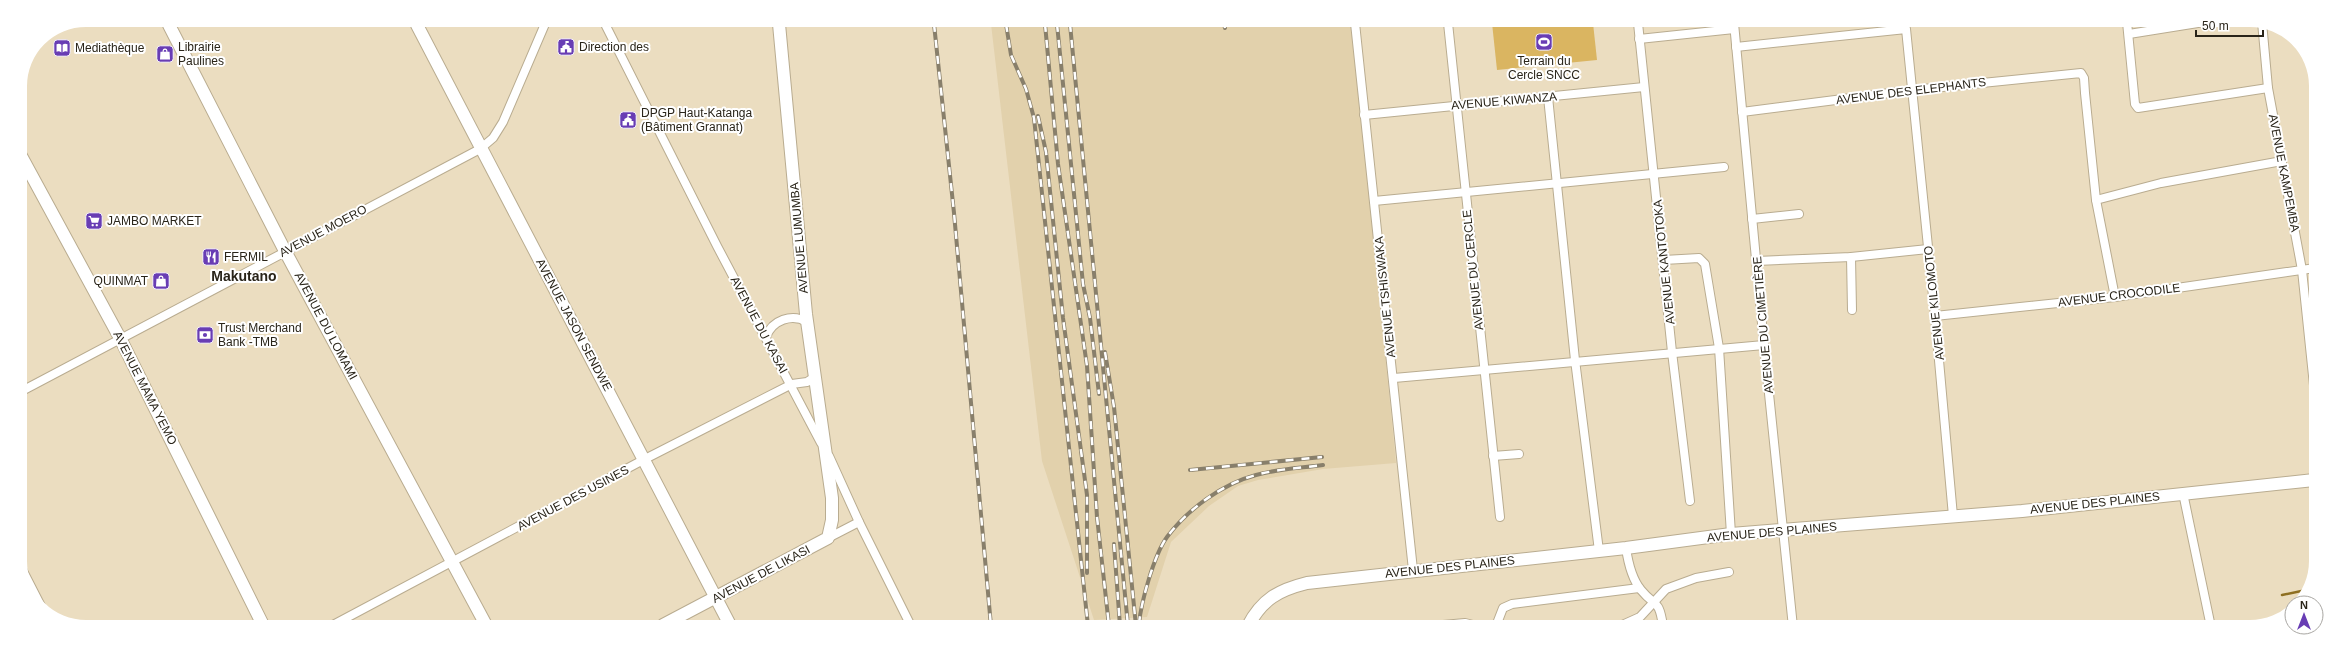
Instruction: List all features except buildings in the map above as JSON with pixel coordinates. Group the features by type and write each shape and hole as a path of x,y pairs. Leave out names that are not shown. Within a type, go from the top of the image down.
{"main road":[{"name":"AVENUE DU LOMAMI","path":"170,27 285,251 454,562 483,620"},
{"name":"AVENUE JASON SENDWE","path":"419,27 480,149 645,459 727,620"},
{"name":"AVENUE LUMUMBA","path":"779,27 807,322 827,452 832,504 832,520 828,538"},
{"name":"AVENUE MAMA YEMO","path":"27,167 121,340 261,620"},
{"name":"AVENUE DES PLAINES","path":"1252,620 1262,605 1273,596 1289,587 1307,582 1626,548 1731,534 1953,516 2309,480"},
{"name":"AVENUE DE LIKASI","path":"673,620 828,538"}],"street":[{"name":"AVENUE MOERO","path":"27,388 480,149 493,138 503,122 544,27"},
{"name":"AVENUE DU KASAI","path":"607,27 717,246 827,452 859,522 909,620"},
{"name":"AVENUE TSHISWAKA","path":"1355,27 1394,378 1413,570"},
{"name":"AVENUE DU CERCLE","path":"1448,27 1483,369 1500,518"},
{"name":"AVENUE KANTOTOKA","path":"1638,27 1664,260 1672,352 1690,501"},
{"path":"1639,39 1727,27"},
{"name":"AVENUE DU CIMETIÈRE","path":"1734,27 1764,345 1792,620"},
{"path":"1736,47 1897,27"},
{"name":"AVENUE KILOMOTO","path":"1905,27 1913,90 1953,516"},
{"path":"2128,27 2135,104 2138,108 2268,88"},
{"path":"2129,34 2173,27"},
{"name":"AVENUE KAMPEMBA","path":"2263,29 2268,88 2302,270 2309,343"},
{"name":"AVENUE DES ELEPHANTS","path":"1742,112 1913,90 2081,73 2085,85 2096,200"},
{"name":"AVENUE KIWANZA","path":"1364,114 1644,87"},
{"path":"1548,96 1575,360 1599,551"},
{"path":"2115,297 2096,200 2161,183 2282,161"},
{"path":"1374,201 1724,167"},
{"path":"1752,219 1799,214"},
{"path":"1757,261 1851,257 1928,249"},
{"path":"1851,257 1852,310"},
{"path":"1664,260 1700,258 1704,261 1719,348 1731,534"},
{"name":"AVENUE CROCODILE","path":"1935,316 2115,297 2309,269"},
{"path":"766,337 773,326 787,318 800,318 807,322"},
{"path":"1394,378 1575,360 1764,345"},
{"name":"AVENUE DES USINES","path":"343,620 645,459 792,384 807,382 815,377"},
{"path":"1493,456 1519,454"},
{"path":"2183,493 2210,620"},
{"name":"AVENUE DE LIKASI","path":"828,538 859,522"},
{"path":"1626,548 1628,564 1639,588 1660,608 1662,620"},
{"path":"1633,620 1640,617 1666,589 1696,578 1729,572"},
{"path":"1498,620 1503,608 1512,604 1639,588"}],"shaded area":[{"path":"991,27 1352,27 1396,463 1323,469 1258,480 1238,486 1209,506 1171,542 1147,617 1094,620 1042,461"},
{"name":"Terrain du Cercle SNCC","path":"1492,27 1593,27 1597,60 1497,70"}],"waterway":[{"path":"2282,595 2301,591"}],"railway":[{"path":"934,27 954,213 990,620"},
{"path":"1006,27 1011,55 1026,89 1034,118 1087,620"},
{"path":"1045,27 1058,164 1087,366 1097,517 1108,620"},
{"path":"1057,27 1083,284 1090,318 1099,394"},
{"path":"1070,27 1127,620"},
{"path":"1038,116 1046,152 1063,318 1087,495 1087,573"},
{"path":"1105,352 1114,407 1135,620"},
{"path":"1190,470 1322,457"},
{"path":"1139,620 1142,604 1157,555 1167,537 1195,507 1218,491 1243,479 1272,471 1323,465"},
{"path":"1114,544 1120,620"}],"place":[{"name":"Terrain du Cercle SNCC","path":"1544,42"},
{"name":"Direction des","path":"566,47"},
{"name":"Mediathèque","path":"62,48"},
{"name":"Librairie Paulines","path":"165,54"},
{"name":"DPGP Haut-Katanga (Bâtiment Grannat)","path":"628,120"},
{"name":"JAMBO MARKET","path":"94,221"},
{"name":"FERMIL","path":"211,257"},
{"name":"QUINMAT","path":"161,281"},
{"name":"Trust Merchand Bank -TMB","path":"205,335"}],"district":[{"name":"Makutano","path":"244,276"}]}
